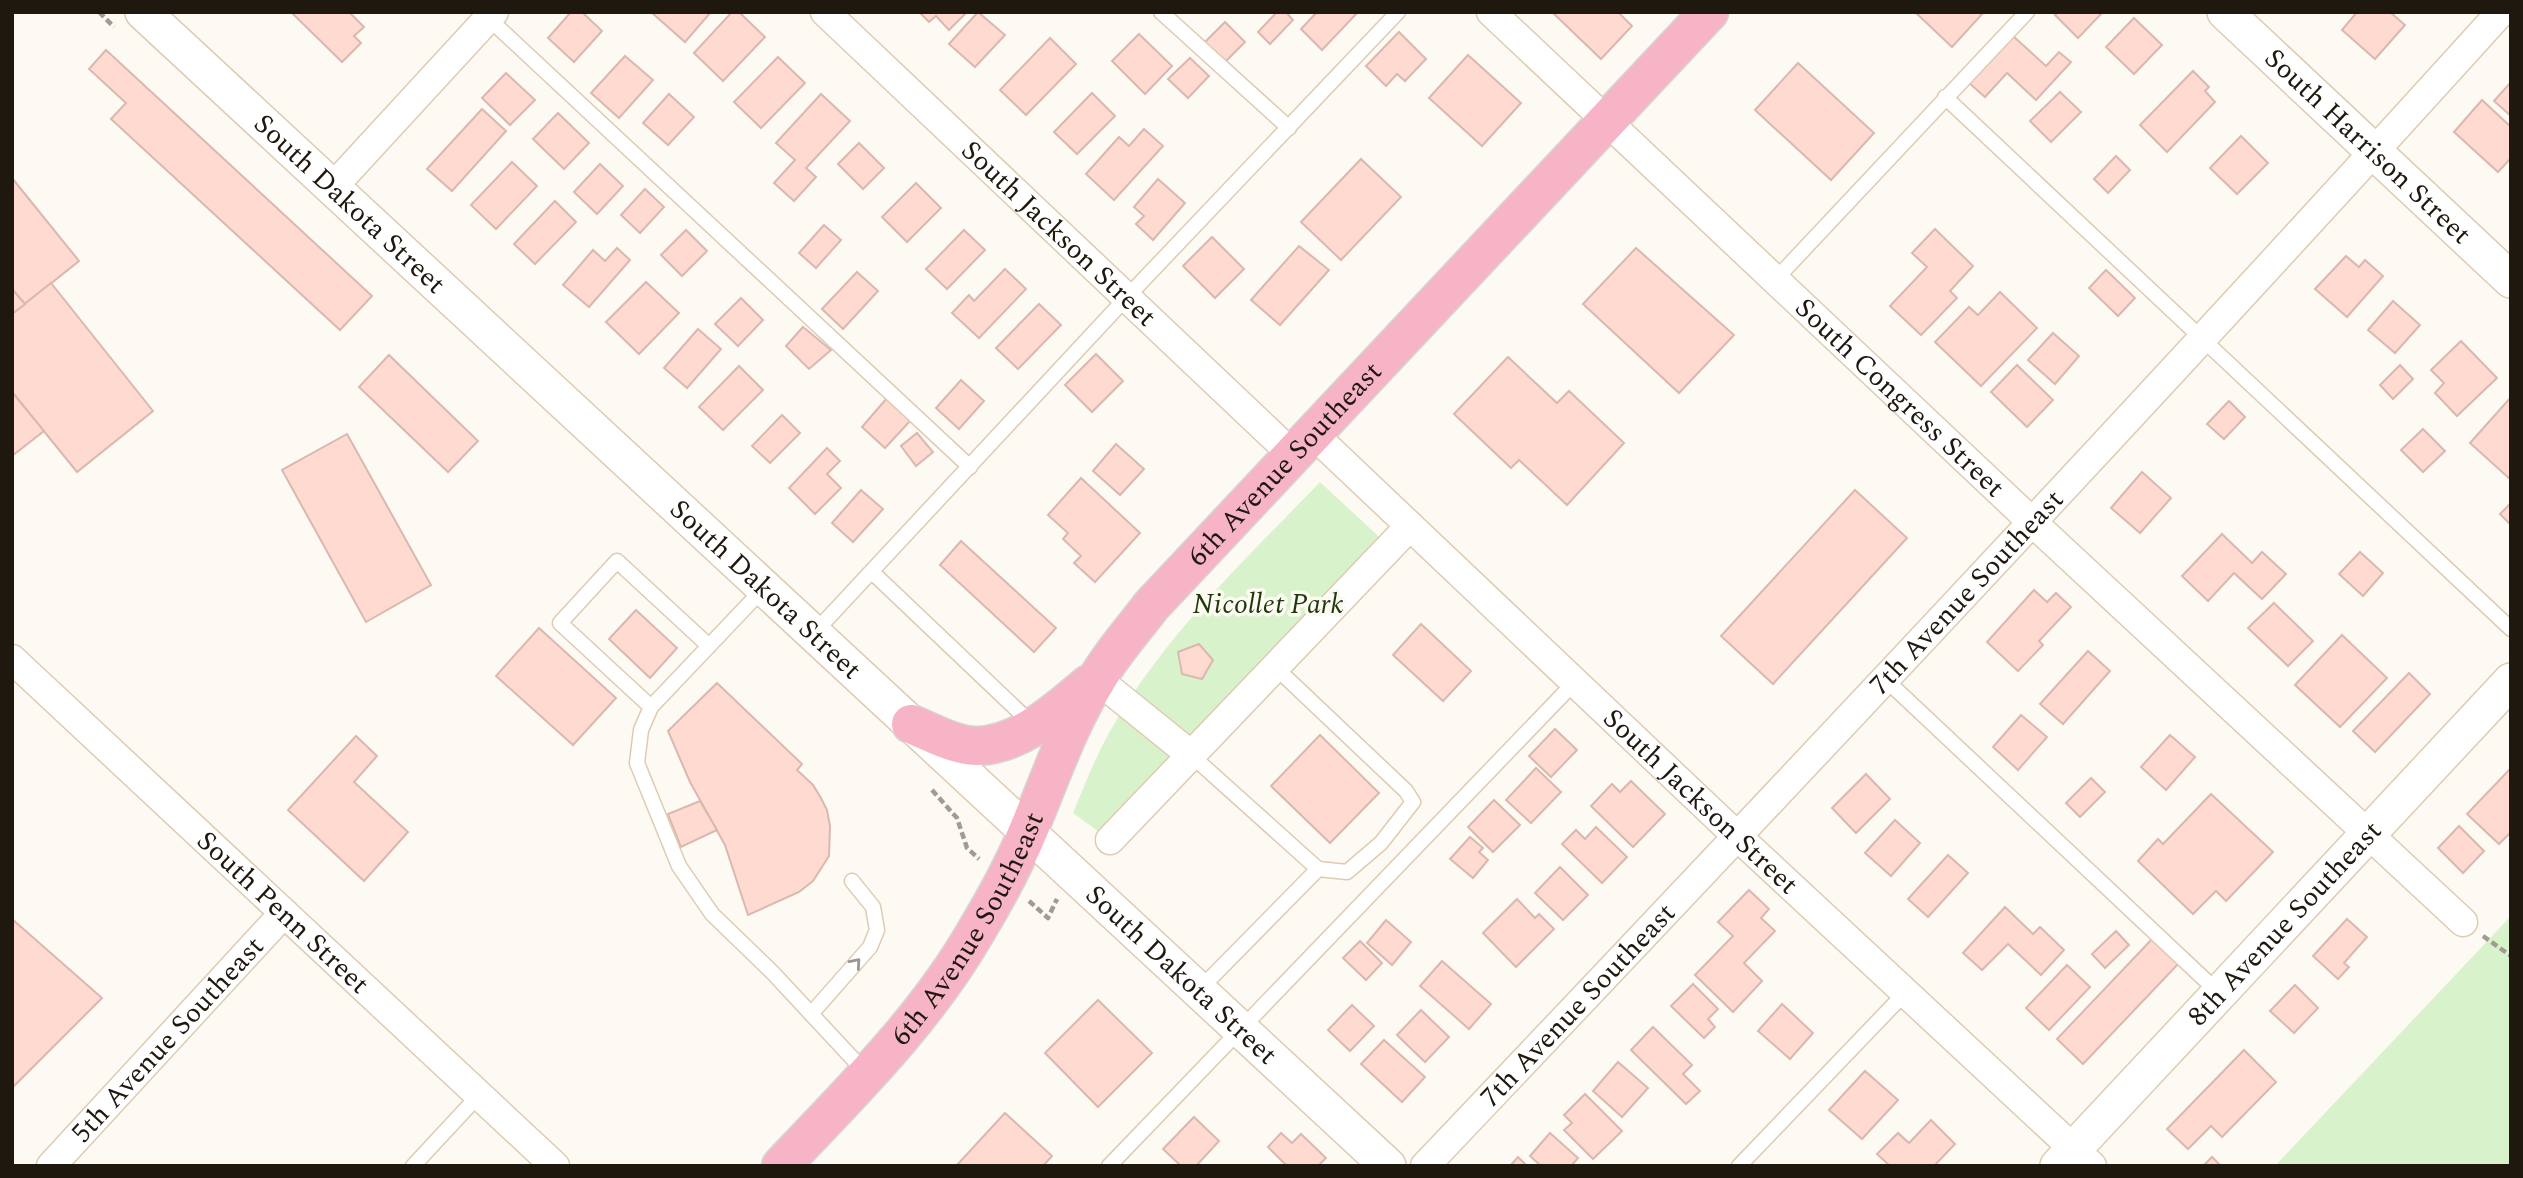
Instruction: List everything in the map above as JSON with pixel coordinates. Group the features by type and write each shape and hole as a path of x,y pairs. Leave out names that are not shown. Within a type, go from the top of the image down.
{"highway":[{"name":"6th Avenue Southeast","path":"781,1166 920,1013 974,936 1028,832 1068,736 1098,677 1151,606 1709,12"},
{"path":"911,724 958,743 977,746 1015,737 1056,711 1098,677"}],"street":[{"name":"South Dakota Street","path":"143,12 1388,1166"},
{"name":"South Jackson Street","path":"825,12 1127,298 1303,445 1410,526 1906,992 2075,1160"},
{"name":"South Congress Street","path":"1491,12 2031,521 2463,922"},
{"name":"South Harrison Street","path":"2225,12 2511,280"},
{"name":"7th Avenue Southeast","path":"1424,1166 1885,679 2375,152 2501,12"},
{"path":"332,188 488,14"},
{"path":"1110,840 1410,526"},
{"name":"South Penn Street","path":"12,659 555,1166"},
{"path":"1098,677 1191,755"},
{"name":"8th Avenue Southeast","path":"2075,1160 2219,993 2511,681"},
{"name":"5th Avenue Southeast","path":"51,1166 284,913"}],"lane":[{"path":"1161,12 1289,128"},
{"path":"814,634 1398,12"},
{"path":"1775,280 2027,12"},
{"path":"488,14 971,467"},
{"path":"1945,97 2511,629"},
{"path":"651,707 560,623 617,561 709,646"},
{"path":"872,572 1033,725"},
{"path":"764,588 651,707 641,730 638,763 679,866 712,914 867,1074"},
{"path":"1191,755 1318,869 1347,872 1381,844 1413,802 1406,791 1275,667"},
{"path":"1885,679 2219,993"},
{"path":"1109,1166 1574,682"},
{"path":"1199,990 1318,869"},
{"path":"811,1014 870,947 877,930 873,907 852,881"},
{"path":"1739,1166 1906,992"},
{"path":"413,1166 479,1095"}],"green space":[{"name":"Nicollet Park","path":"1320,482 1390,547 1110,840 1073,813 1110,732 1137,688 1185,626"},
{"path":"2511,916 2511,1166 2275,1166"}],"building":[{"path":"291,12 349,12 364,27 354,36 361,43 342,62"},
{"path":"571,12 582,12 602,31 574,62 548,38"},
{"path":"651,12 711,12 685,42"},
{"path":"732,12 739,12 765,37 723,81 694,53"},
{"path":"919,12 967,12 949,30 936,16 929,22"},
{"path":"978,12 1005,35 975,67 949,44"},
{"path":"1277,12 1286,12 1293,20 1270,44 1258,32"},
{"path":"1317,12 1358,12 1322,50 1301,29"},
{"path":"1552,12 1618,12 1632,26 1601,59"},
{"path":"1915,12 1984,12 1952,47"},
{"path":"2058,12 2103,12 2078,38 2055,15"},
{"path":"2357,12 2390,12 2405,25 2375,59 2342,30"},
{"path":"2134,18 2162,45 2134,74 2106,47"},
{"path":"1225,22 1245,42 1224,63 1204,43"},
{"path":"1399,32 1426,59 1405,81 1397,74 1386,86 1366,66"},
{"path":"1139,34 1172,66 1145,94 1112,61"},
{"path":"2012,35 2046,66 2059,52 2071,62 2036,100 2007,73 1985,97 1968,82"},
{"path":"1050,38 1076,64 1026,115 1000,90"},
{"path":"106,50 372,296 340,330 111,119 126,103 89,69"},
{"path":"1468,55 1521,103 1482,146 1429,98"},
{"path":"625,56 653,80 619,118 591,93"},
{"path":"778,57 805,83 761,128 734,102"},
{"path":"1190,58 1209,76 1188,98 1168,79"},
{"path":"1798,63 1874,133 1831,180 1755,110"},
{"path":"2193,71 2209,87 2205,91 2215,102 2167,152 2140,125"},
{"path":"506,73 535,100 510,125 482,98"},
{"path":"2511,82 2511,116 2494,101"},
{"path":"2060,92 2081,112 2051,142 2030,121"},
{"path":"1092,93 1115,116 1077,154 1054,132"},
{"path":"669,94 694,117 668,145 643,123"},
{"path":"821,94 850,121 806,168 816,177 794,201 774,183 795,160 776,143"},
{"path":"2482,100 2511,127 2511,158 2498,172 2454,132"},
{"path":"482,109 506,131 452,191 427,169"},
{"path":"558,113 589,143 564,169 533,139"},
{"path":"1144,129 1163,146 1114,200 1086,174 1119,137 1129,146"},
{"path":"2241,136 2268,163 2237,194 2210,168"},
{"path":"859,143 884,168 863,189 838,164"},
{"path":"2116,156 2130,170 2108,193 2094,179"},
{"path":"1361,159 1401,197 1341,260 1301,222"},
{"path":"512,162 537,186 496,229 471,205"},
{"path":"600,164 623,186 597,214 574,192"},
{"path":"12,178 79,261 25,304 12,289"},
{"path":"1158,179 1185,203 1153,240 1136,224 1144,216 1134,207"},
{"path":"916,183 941,208 907,242 882,217"},
{"path":"645,189 664,207 640,233 621,215"},
{"path":"555,201 576,222 535,264 514,244"},
{"path":"824,225 841,240 816,268 799,253"},
{"path":"1935,229 1973,266 1950,291 1957,298 1921,335 1890,306 1927,267 1912,253"},
{"path":"686,230 707,251 682,276 661,255"},
{"path":"964,230 985,250 947,289 926,269"},
{"path":"1212,237 1244,269 1215,298 1183,266"},
{"path":"1299,246 1329,270 1280,325 1251,300"},
{"path":"617,248 630,260 589,307 563,285 593,250 605,261"},
{"path":"1636,248 1734,335 1679,393 1583,304"},
{"path":"2346,256 2359,267 2365,260 2383,276 2347,317 2315,289"},
{"path":"1005,269 1026,289 979,338 952,313 969,295 974,301"},
{"path":"2106,270 2135,298 2118,316 2089,288"},
{"path":"857,272 878,291 843,329 822,309"},
{"path":"646,282 679,313 639,354 606,322"},
{"path":"51,283 153,411 77,472 12,392 12,314"},
{"path":"12,289 25,304 12,314"},
{"path":"2000,292 2037,328 1981,386 1935,342 1969,307 1978,315"},
{"path":"741,298 763,320 738,346 715,324"},
{"path":"2393,301 2420,325 2395,353 2368,330"},
{"path":"1039,304 1061,325 1018,369 996,348"},
{"path":"803,327 831,350 809,369 786,346"},
{"path":"698,329 721,349 687,388 664,368"},
{"path":"2053,333 2079,356 2055,384 2028,360"},
{"path":"2461,341 2497,378 2457,416 2435,393 2444,383 2431,370"},
{"path":"1096,354 1123,381 1092,412 1065,385"},
{"path":"389,355 478,441 448,472 359,387"},
{"path":"1508,357 1557,403 1569,391 1624,443 1567,505 1519,460 1511,468 1454,414"},
{"path":"2017,365 2053,400 2027,427 1991,392"},
{"path":"2400,365 2413,379 2393,399 2380,385"},
{"path":"739,366 763,390 723,430 699,407"},
{"path":"961,380 984,401 959,429 936,408"},
{"path":"12,392 44,431 12,456"},
{"path":"2511,397 2511,480 2470,443"},
{"path":"887,398 911,420 885,448 862,427"},
{"path":"2229,401 2245,417 2224,439 2207,424"},
{"path":"782,415 800,433 770,463 752,446"},
{"path":"2423,429 2445,451 2423,472 2401,450"},
{"path":"917,433 933,452 916,466 901,446"},
{"path":"347,434 431,585 366,622 282,470"},
{"path":"1116,444 1144,469 1120,495 1093,471"},
{"path":"827,448 840,461 827,474 841,488 815,514 789,488"},
{"path":"2142,472 2171,498 2140,533 2111,508"},
{"path":"1081,478 1140,533 1095,582 1074,563 1081,556 1063,539 1068,533 1048,515"},
{"path":"861,490 883,509 853,542 832,523"},
{"path":"1855,490 1907,538 1773,684 1721,636"},
{"path":"2511,503 2511,525 2500,514"},
{"path":"2222,534 2252,563 2262,552 2286,574 2262,599 2234,573 2208,601 2182,576"},
{"path":"961,541 1056,628 1034,652 940,565"},
{"path":"2360,552 2383,573 2363,596 2339,574"},
{"path":"2034,590 2047,602 2056,593 2071,607 2039,641 2043,645 2018,671 1987,642"},
{"path":"2274,603 2313,641 2288,666 2248,628"},
{"path":"636,610 677,648 650,678 609,639"},
{"path":"1421,624 1471,671 1443,701 1393,655"},
{"path":"539,628 616,698 573,745 496,676"},
{"path":"2342,635 2387,678 2340,727 2295,685"},
{"path":"1199,644 1213,660 1202,679 1182,674 1178,652"},
{"path":"2088,651 2110,671 2063,724 2040,704"},
{"path":"2409,673 2430,694 2375,752 2353,731"},
{"path":"717,683 802,764 797,770 813,785 821,798 830,826 829,856 813,881 799,892 748,915 725,845 690,782 668,731"},
{"path":"2021,715 2047,737 2018,770 1993,747"},
{"path":"1555,729 1577,750 1551,777 1529,756"},
{"path":"1320,735 1379,793 1330,843 1271,786"},
{"path":"2170,735 2195,757 2166,790 2141,767"},
{"path":"356,736 377,756 354,782 408,832 364,881 288,810"},
{"path":"1536,768 1561,792 1531,823 1506,800"},
{"path":"2511,768 2511,832 2499,844 2467,814"},
{"path":"1866,774 1890,799 1856,833 1832,808"},
{"path":"2091,778 2105,792 2080,817 2066,803"},
{"path":"1631,781 1665,814 1633,847 1591,806 1612,784 1620,792"},
{"path":"2211,794 2273,852 2226,901 2216,891 2193,914 2138,861 2158,839 2163,844"},
{"path":"1494,800 1520,825 1493,852 1468,827"},
{"path":"700,801 717,830 681,847 668,814"},
{"path":"1895,820 1920,843 1891,876 1865,853"},
{"path":"2459,826 2484,851 2463,873 2438,848"},
{"path":"1596,827 1627,857 1602,883 1562,844 1576,830 1585,839"},
{"path":"1470,837 1483,848 1479,852 1488,860 1473,878 1450,859"},
{"path":"1948,855 1968,873 1928,917 1908,899"},
{"path":"1560,867 1588,895 1563,920 1535,893"},
{"path":"1749,890 1769,909 1761,918 1775,931 1744,963 1762,981 1733,1012 1695,975 1733,936 1718,922"},
{"path":"1517,899 1535,918 1539,914 1554,929 1516,967 1483,933"},
{"path":"2005,907 2033,934 2040,927 2064,950 2041,975 2008,944 1982,970 1963,953"},
{"path":"12,919 102,998 12,1088"},
{"path":"2347,919 2367,937 2344,963 2349,967 2338,979 2313,956"},
{"path":"1386,920 1411,942 1392,965 1367,943"},
{"path":"2116,931 2129,945 2105,968 2092,954"},
{"path":"2154,937 2180,962 2083,1064 2057,1039"},
{"path":"1360,941 1382,963 1366,980 1343,958"},
{"path":"1442,961 1491,1004 1469,1029 1420,986"},
{"path":"2067,965 2090,987 2049,1030 2026,1008"},
{"path":"1693,984 1718,1009 1708,1019 1715,1027 1704,1038 1671,1006"},
{"path":"2295,985 2318,1008 2294,1033 2270,1011"},
{"path":"1098,1000 1152,1053 1098,1107 1045,1053"},
{"path":"1782,1004 1813,1033 1790,1059 1758,1031"},
{"path":"1352,1005 1374,1026 1350,1051 1328,1030"},
{"path":"1421,1010 1449,1037 1425,1062 1397,1035"},
{"path":"1653,1027 1692,1065 1683,1074 1700,1091 1686,1104 1631,1050"},
{"path":"1384,1040 1425,1077 1402,1102 1361,1064"},
{"path":"2244,1050 2276,1082 2222,1137 2211,1126 2188,1149 2167,1129"},
{"path":"1618,1062 1648,1088 1622,1117 1593,1091"},
{"path":"1865,1071 1898,1100 1862,1139 1829,1110"},
{"path":"1585,1094 1622,1131 1593,1159 1564,1130 1572,1123 1564,1115"},
{"path":"1005,1113 1052,1156 1043,1166 956,1166"},
{"path":"1194,1117 1219,1141 1196,1166 1181,1166 1163,1149"},
{"path":"1931,1120 1955,1144 1934,1166 1890,1166 1877,1154 1898,1133 1909,1143"},
{"path":"1281,1133 1292,1143 1301,1134 1326,1158 1318,1166 1287,1166 1268,1147"},
{"path":"1550,1133 1578,1158 1571,1166 1541,1166 1530,1156"},
{"path":"1518,1157 1527,1166 1510,1166"},
{"path":"2212,1157 2221,1166 2203,1166"}]}
